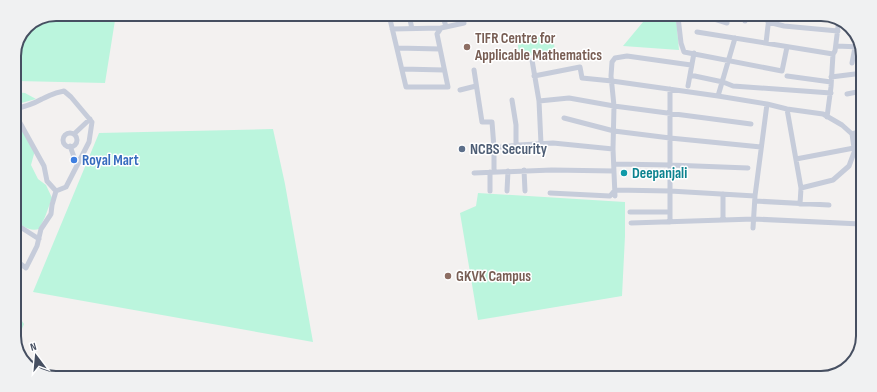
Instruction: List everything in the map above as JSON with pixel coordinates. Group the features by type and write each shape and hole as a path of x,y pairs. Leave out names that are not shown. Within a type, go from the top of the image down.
{"street":[{"path":"390,21 406,87 448,87 437,34 444,28 444,21"},
{"path":"410,21 412,29"},
{"path":"678,21 681,43 684,52 782,71 787,47"},
{"path":"766,43 768,21"},
{"path":"771,21 784,26 838,31"},
{"path":"392,29 444,28 464,23"},
{"path":"827,117 831,93 833,54 835,51 839,26"},
{"path":"696,32 833,54"},
{"path":"718,96 735,38"},
{"path":"836,46 854,47"},
{"path":"397,48 440,49"},
{"path":"688,86 694,53"},
{"path":"852,63 856,53"},
{"path":"615,196 612,62 615,58 627,56 692,65"},
{"path":"532,60 539,101 541,144"},
{"path":"534,76 580,67 582,78 718,96 823,114 842,125 856,136"},
{"path":"402,68 444,70"},
{"path":"474,70 482,122 492,122 494,148 490,192"},
{"path":"787,76 831,80 856,75"},
{"path":"690,76 723,82 733,86 831,93"},
{"path":"460,90 476,86"},
{"path":"670,89 670,222"},
{"path":"21,107 45,99 54,92 64,91 92,122 89,142 66,187 56,191"},
{"path":"847,94 856,92"},
{"path":"539,101 569,98 614,106 751,124"},
{"path":"512,100 516,124 516,145"},
{"path":"753,228 755,198 767,104"},
{"path":"787,109 801,188 800,204"},
{"path":"564,118 614,132 762,146"},
{"path":"74,134 90,119"},
{"path":"21,125 44,166 47,181 56,191"},
{"path":"74,134 68,133 63,138 64,143 70,146 77,165"},
{"path":"852,134 856,133"},
{"path":"70,146 74,145 76,141 74,134"},
{"path":"801,188 833,180 849,166 854,149 852,134"},
{"path":"484,149 541,144 613,148"},
{"path":"796,159 854,149"},
{"path":"614,164 748,168"},
{"path":"474,173 524,170 614,171"},
{"path":"524,170 524,191"},
{"path":"507,191 508,171"},
{"path":"615,190 670,190 723,194 800,204 829,205"},
{"path":"550,194 610,196 615,190"},
{"path":"21,265 26,268 37,246 42,229 50,214 56,191"},
{"path":"723,194 723,220"},
{"path":"630,212 670,212"},
{"path":"631,223 754,219 856,224"},
{"path":"21,227 39,238"}],"green space":[{"path":"51,21 115,21 105,83 21,81 22,47 28,35 38,26"},
{"path":"676,21 679,50 623,46 643,22"},
{"path":"553,35 555,52 520,57 517,40"},
{"path":"21,93 25,93 36,99 21,103"},
{"path":"273,129 285,184 313,342 33,292 99,133"},
{"path":"21,130 34,146 34,154 31,165 38,179 46,185 52,198 39,229 32,230 21,225"},
{"path":"478,193 625,202 622,296 478,320 460,213 476,206"},
{"path":"21,320 24,324 21,331"}],"place":[{"name":"TIFR Centre for Applicable Mathematics","path":"467,47"},
{"name":"NCBS Security","path":"462,149"},
{"name":"Royal Mart","path":"74,160"},
{"name":"Deepanjali","path":"624,173"},
{"name":"GKVK Campus","path":"448,276"}]}
